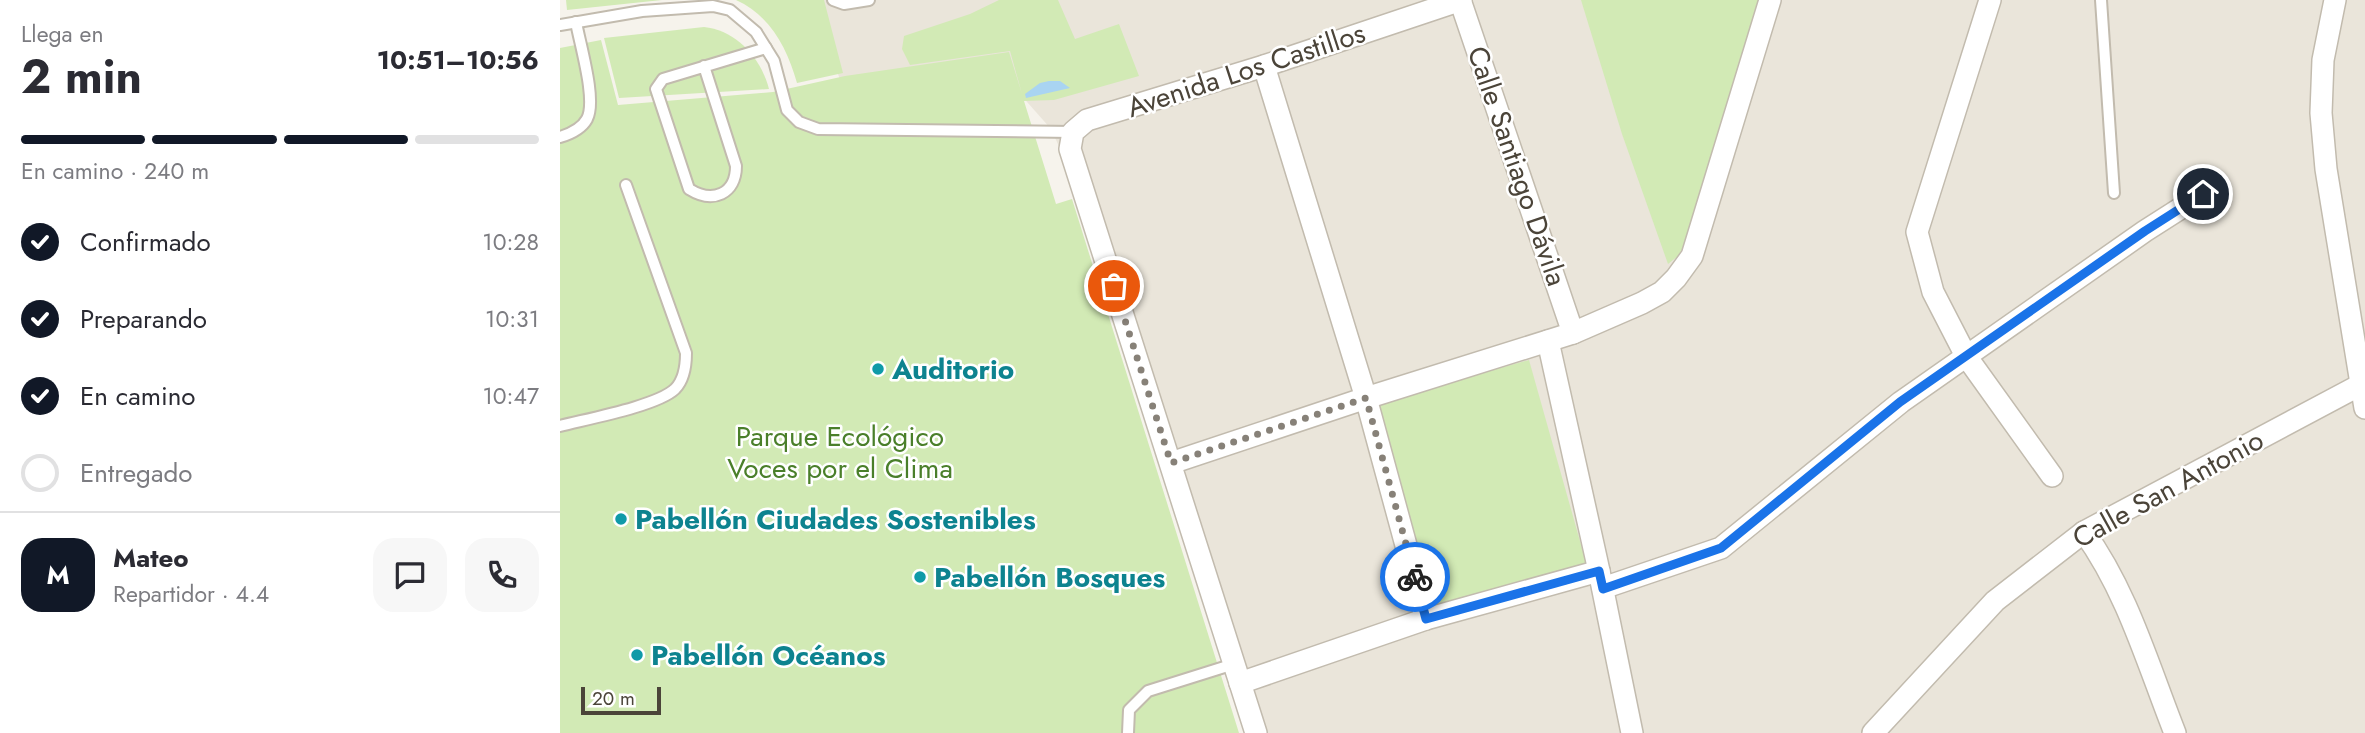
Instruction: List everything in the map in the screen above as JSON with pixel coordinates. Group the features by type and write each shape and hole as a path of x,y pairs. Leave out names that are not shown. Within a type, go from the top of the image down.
{"street":[{"name":"Calle Santiago Dávila","path":"1460,0 1573,333"},
{"name":"Avenida Los Castillos","path":"1073,132 1087,120 1460,0"},
{"path":"1171,463 1573,333 1662,292 1692,256 1770,0"},
{"path":"1990,0 1917,232 1933,292 1966,356 2052,476"},
{"path":"2335,0 2323,60 2321,113 2326,169 2365,408"},
{"path":"1264,65 1366,398 1426,619"},
{"path":"1073,132 1070,149 1256,733"},
{"path":"1237,673 1426,619 1601,580 1721,548 1900,402 2145,231 2203,194"},
{"path":"1548,341 1632,733"},
{"name":"Calle San Antonio","path":"1873,733 1995,601 2084,532 2360,385"},
{"path":"2084,532 2102,556 2115,581 2175,733"}],"lane":[{"path":"834,0 844,4 869,0"},
{"path":"2101,0 2114,193"},
{"path":"560,25 642,11 713,6 730,10 756,32 774,61 787,110 799,122 818,129 1073,132"},
{"path":"560,137 572,133 586,120 591,104 576,22"},
{"path":"704,66 736,166 736,178 730,189 706,197 690,189 656,89 663,79 704,66 766,48"},
{"path":"560,426 657,400 676,388 686,369 686,353 626,185"},
{"path":"1128,733 1129,710 1148,691 1237,673"}],"shaded area":[{"path":"810,0 2365,0 2365,733 1252,733 1085,203 1051,129 998,69 844,90"}],"green space":[{"path":"566,0 662,0 567,10"},
{"path":"736,0 824,0 843,73 797,83 776,34 759,15"},
{"name":"Parque Ecológico Voces por el Clima","path":"999,0 1058,0 1075,39 1119,24 1139,76 1054,100 1024,101 1056,204 1072,199 1239,733 560,733 560,48 601,40 618,105 773,92 845,76 1009,52 1022,94 1010,51 910,65 902,49 904,36 970,14"},
{"path":"1581,0 1760,0 1688,239 1678,256 1668,264 1622,134"},
{"path":"704,27 727,34 746,48 760,67 769,89 619,98 604,38"},
{"path":"1529,360 1587,566 1430,610 1372,404"}],"water":[{"path":"1060,81 1070,88 1026,98 1025,94 1040,83"}],"way so far":[{"path":"1114,286 1171,463 1366,398 1415,577"}],"place":[{"name":"Auditorio","path":"878,369"},
{"name":"Pabellón Ciudades Sostenibles","path":"621,519"},
{"name":"Pabellón Bosques","path":"920,577"},
{"name":"Pabellón Océanos","path":"637,655"}],"route":[{"path":"1415,577 1426,619 1599,571 1603,589 1721,548 1900,402 2145,231 2203,194"}]}
